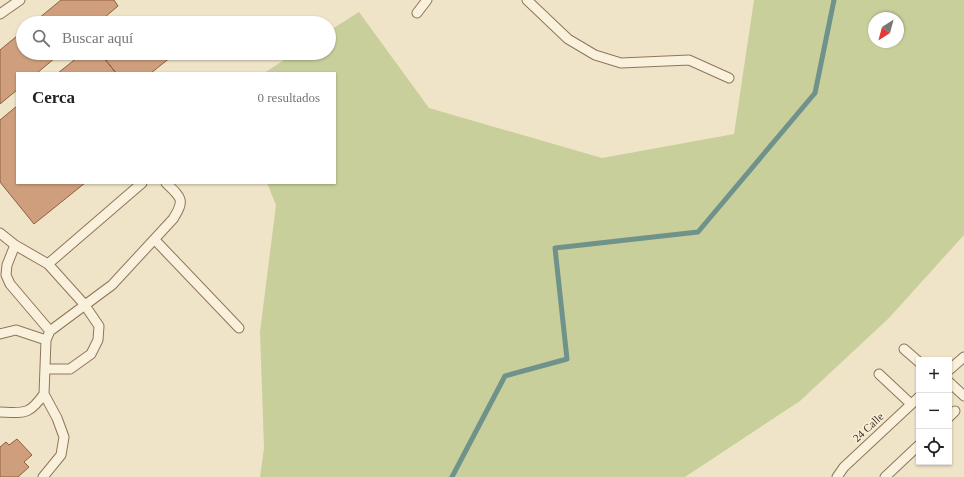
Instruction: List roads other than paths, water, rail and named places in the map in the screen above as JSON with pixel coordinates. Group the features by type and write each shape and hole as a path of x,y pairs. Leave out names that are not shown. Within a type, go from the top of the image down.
{"lane":[{"path":"0,14 20,0"},
{"path":"417,13 427,0"},
{"path":"528,0 568,39 594,55 621,63 689,60 729,78"},
{"path":"48,264 141,184"},
{"path":"0,412 27,412 36,405 44,394 46,340 50,331 84,304 112,285 173,219 180,206 179,195 167,184"},
{"path":"0,233 15,245 48,264 84,304 99,326 98,340 91,354 70,369 46,369"},
{"path":"154,240 239,328"},
{"path":"15,245 3,278 10,284 50,331"},
{"path":"0,334 16,330 46,340"},
{"path":"904,349 916,359"},
{"path":"952,367 964,357"},
{"path":"879,374 911,404"},
{"path":"952,385 964,396"},
{"path":"43,477 61,455 64,437 57,418 44,394"},
{"name":"24 Calle","path":"837,477 844,467 916,400"},
{"path":"885,477 916,448"}],"waterway":[{"path":"452,477 505,376 567,359 555,248 698,232 815,93 834,0"}]}
